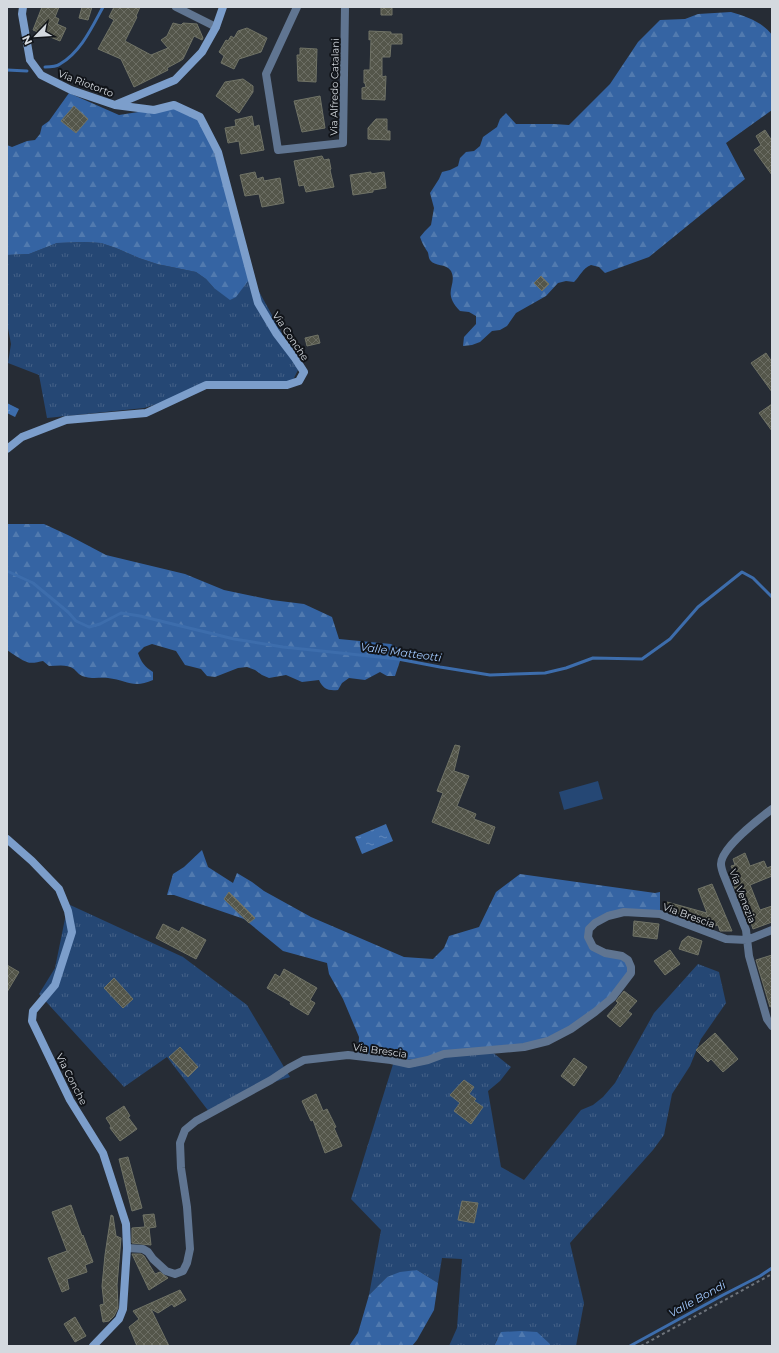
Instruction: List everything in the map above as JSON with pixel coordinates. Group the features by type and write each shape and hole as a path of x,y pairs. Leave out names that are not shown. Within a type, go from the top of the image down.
{"street":[{"name":"Via Riotorto","path":"23,7 22,14 30,60 41,75 71,90 115,105 175,80 202,52 216,27 224,7"},
{"path":"176,7 216,27"},
{"name":"Via Alfredo Catalani","path":"296,7 266,74 278,150 343,143 345,7"},
{"name":"Via Conche","path":"7,449 22,438 66,420 146,413 206,385 287,385 299,381 304,372 276,333 258,303 218,152 200,117 174,105 154,110 115,105"},
{"name":"Via Venezia","path":"772,809 730,845 724,854 721,863 723,873 746,930 749,956 767,1019 772,1026"},
{"name":"Via Conche","path":"7,839 32,860 59,889 68,911 72,932 55,985 33,1011 32,1021 70,1100 103,1153 126,1224 127,1248 123,1309 119,1319 93,1346"},
{"name":"Via Brescia","path":"127,1248 143,1249 148,1252 166,1271 175,1274 183,1271 187,1263 190,1249 187,1208 181,1168 180,1144 185,1130 196,1121 304,1060 348,1055 391,1060 409,1064 428,1060 444,1054 524,1047 548,1041 571,1029 595,1012 612,998 631,973 631,967 628,960 622,956 605,953 593,946 588,937 589,930 594,923 608,916 624,912 660,914 726,939 747,940"},
{"path":"747,940 772,930"}],"path":[{"path":"641,1346 772,1274"}],"green space":[{"path":"731,12 759,23 772,35 772,110 726,143 745,179 649,257 605,273 599,267 591,265 584,270 574,282 566,281 558,283 546,296 516,313 507,326 500,330 492,331 480,342 463,346 464,337 476,324 476,316 469,312 460,311 454,304 451,294 453,276 451,271 446,267 435,264 430,260 428,252 420,237 431,225 434,208 430,193 442,172 458,166 460,158 466,152 474,151 480,146 483,137 497,127 500,119 506,113 516,124 569,125 610,84 638,42 660,20 685,19 698,14"},
{"path":"69,93 119,115 170,107 204,118 251,277 236,297 230,300 196,272 157,264 101,243 57,243 29,254 7,255 7,145 12,147 27,141 35,140 40,134 42,126 49,121"},
{"path":"57,243 101,243 157,264 196,272 206,279 214,288 251,277 294,355 299,368 293,380 285,383 215,386 144,408 47,418 39,375 8,363 11,344 7,323 7,255 29,254"},
{"path":"7,524 44,524 106,555 185,574 224,590 272,600 304,604 332,617 339,639 391,644 406,653 400,661 395,676 387,676 380,672 365,680 349,678 342,683 338,690 329,690 322,686 319,680 302,682 286,675 269,678 247,667 238,668 215,677 207,676 201,669 185,665 176,651 152,644 144,647 138,653 140,659 153,672 153,680 140,684 108,678 84,677 71,667 49,666 43,661 29,663 7,650"},
{"path":"598,781 603,799 564,810 559,792"},
{"path":"202,850 208,867 233,883 237,873 264,891 311,917 404,957 433,959 444,948 449,936 479,927 496,892 520,874 655,893 660,892 660,914 624,912 589,929 593,946 622,956 631,967 612,998 571,1029 528,1047 394,1061 358,1057 359,1037 343,999 329,974 327,963 283,951 244,919 174,895 167,895 173,874 184,867"},
{"path":"68,904 183,957 247,1005 290,1077 258,1087 210,1113 167,1057 124,1087 39,994 55,968"},
{"path":"698,964 719,972 726,1003 701,1039 690,1066 672,1094 664,1135 653,1150 570,1243 584,1303 576,1346 550,1346 550,1344 497,1339 494,1346 449,1346 457,1328 462,1259 442,1258 438,1283 417,1270 387,1277 369,1295 381,1230 351,1199 394,1061 491,1051 511,1067 500,1081 488,1091 501,1167 524,1180 581,1110 593,1105 603,1097 615,1083 654,1013"},
{"path":"417,1270 438,1283 434,1310 412,1346 349,1346 358,1333 369,1295 387,1277 400,1272"},
{"path":"501,1332 537,1332 550,1344 550,1346 494,1346"}],"water":[{"path":"7,403 19,409 15,417 7,413"},
{"path":"386,824 393,841 362,854 355,837"}],"building":[{"path":"42,7 59,7 55,17 59,19 57,24 66,28 60,41 33,30"},
{"path":"82,7 92,7 88,20 79,18"},
{"path":"114,7 140,7 136,16 137,17 125,41 151,55 168,48 161,40 167,36 173,23 181,25 183,23 197,24 203,38 202,40 194,36 183,59 167,68 168,70 134,87 121,59 98,49 114,20 109,17"},
{"path":"381,7 392,7 392,15 381,15"},
{"path":"247,28 267,38 261,52 239,59 234,69 221,63 224,56 219,52 226,40 228,41 231,36 234,38 238,31"},
{"path":"369,31 402,34 402,44 391,44 390,57 382,57 382,77 386,76 385,100 362,99 362,88 366,87 364,83 364,70 370,70 371,39 369,40"},
{"path":"300,48 317,49 316,82 298,81 297,55 300,55"},
{"path":"243,79 253,86 253,92 239,113 216,96 225,82"},
{"path":"320,96 325,128 302,132 294,101"},
{"path":"74,106 88,119 76,133 61,121"},
{"path":"252,116 254,127 259,125 264,150 241,154 239,141 228,143 225,128 236,126 235,120"},
{"path":"376,119 387,119 387,131 390,131 390,140 368,139 368,128"},
{"path":"765,130 772,141 772,175 754,150 761,145 756,136"},
{"path":"322,156 324,160 329,159 334,187 306,192 304,185 299,186 294,161"},
{"path":"255,172 257,179 263,177 264,181 280,178 284,203 262,207 259,194 245,196 240,175"},
{"path":"371,172 371,174 384,172 386,188 373,190 373,192 353,195 350,175"},
{"path":"541,276 549,284 542,291 534,283"},
{"path":"318,335 320,343 307,346 305,338"},
{"path":"766,353 772,362 772,392 751,363"},
{"path":"772,404 772,431 759,413"},
{"path":"455,745 460,746 454,771 469,776 457,806 476,814 474,819 495,827 489,844 432,822 443,793 437,791"},
{"path":"745,853 750,866 764,861 767,868 772,866 772,876 750,885 760,910 772,906 772,922 753,929 744,902 741,903 731,879 736,877 731,866 735,865 733,859"},
{"path":"712,884 732,931 720,931 718,925 710,927 665,908 667,902 707,913 698,889"},
{"path":"229,892 255,918 249,923 224,899"},
{"path":"634,921 659,924 657,939 633,936"},
{"path":"163,924 179,932 182,927 206,940 196,959 156,938"},
{"path":"688,936 702,941 698,955 679,949 682,941"},
{"path":"670,950 680,964 665,975 654,961"},
{"path":"772,955 772,1006 770,1007 756,960"},
{"path":"7,965 19,972 7,992"},
{"path":"284,969 317,988 310,1000 315,1003 308,1015 290,1004 291,1002 267,988 275,974 280,977"},
{"path":"114,978 133,999 123,1008 104,988"},
{"path":"624,991 637,1001 628,1011 632,1014 620,1027 607,1016 618,1003 616,1001"},
{"path":"715,1033 738,1059 723,1072 711,1059 708,1062 696,1050"},
{"path":"180,1047 198,1067 188,1077 169,1057"},
{"path":"574,1058 587,1067 574,1086 561,1076"},
{"path":"464,1080 474,1087 469,1094 476,1099 474,1101 483,1107 471,1124 454,1111 460,1103 450,1095"},
{"path":"316,1094 323,1111 327,1109 336,1127 334,1128 342,1146 325,1153 313,1120 311,1121 302,1101"},
{"path":"124,1106 130,1116 128,1117 137,1129 120,1141 110,1128 111,1126 106,1118"},
{"path":"128,1157 142,1208 132,1211 119,1159"},
{"path":"462,1201 478,1203 474,1223 458,1220"},
{"path":"71,1205 93,1262 85,1265 87,1272 67,1279 69,1289 62,1292 48,1258 67,1251 52,1212"},
{"path":"154,1214 156,1227 149,1228 151,1245 132,1243 132,1228 145,1227 143,1215"},
{"path":"111,1215 113,1216 116,1236 121,1238 117,1285 118,1308 114,1316 109,1321 103,1322 100,1305 104,1304 102,1286"},
{"path":"132,1254 141,1254 144,1256 155,1274 160,1272 168,1278 149,1290"},
{"path":"180,1290 186,1300 174,1307 172,1304 158,1313 151,1309 169,1346 137,1346 129,1327 139,1319 133,1311"},
{"path":"75,1317 86,1336 75,1342 64,1324"}],"waterway":[{"path":"45,67 58,65 74,53 90,31 103,7"},
{"path":"7,70 27,71"},
{"name":"Valle Matteotti","path":"7,571 33,583 68,612 76,621 89,627 100,624 121,613 140,616 234,639 283,647 398,659 490,675 545,673 566,668 593,658 642,659 670,639 698,607 742,572 753,578 772,597"},
{"name":"Valle Bondi","path":"630,1346 760,1276 772,1268"}]}
